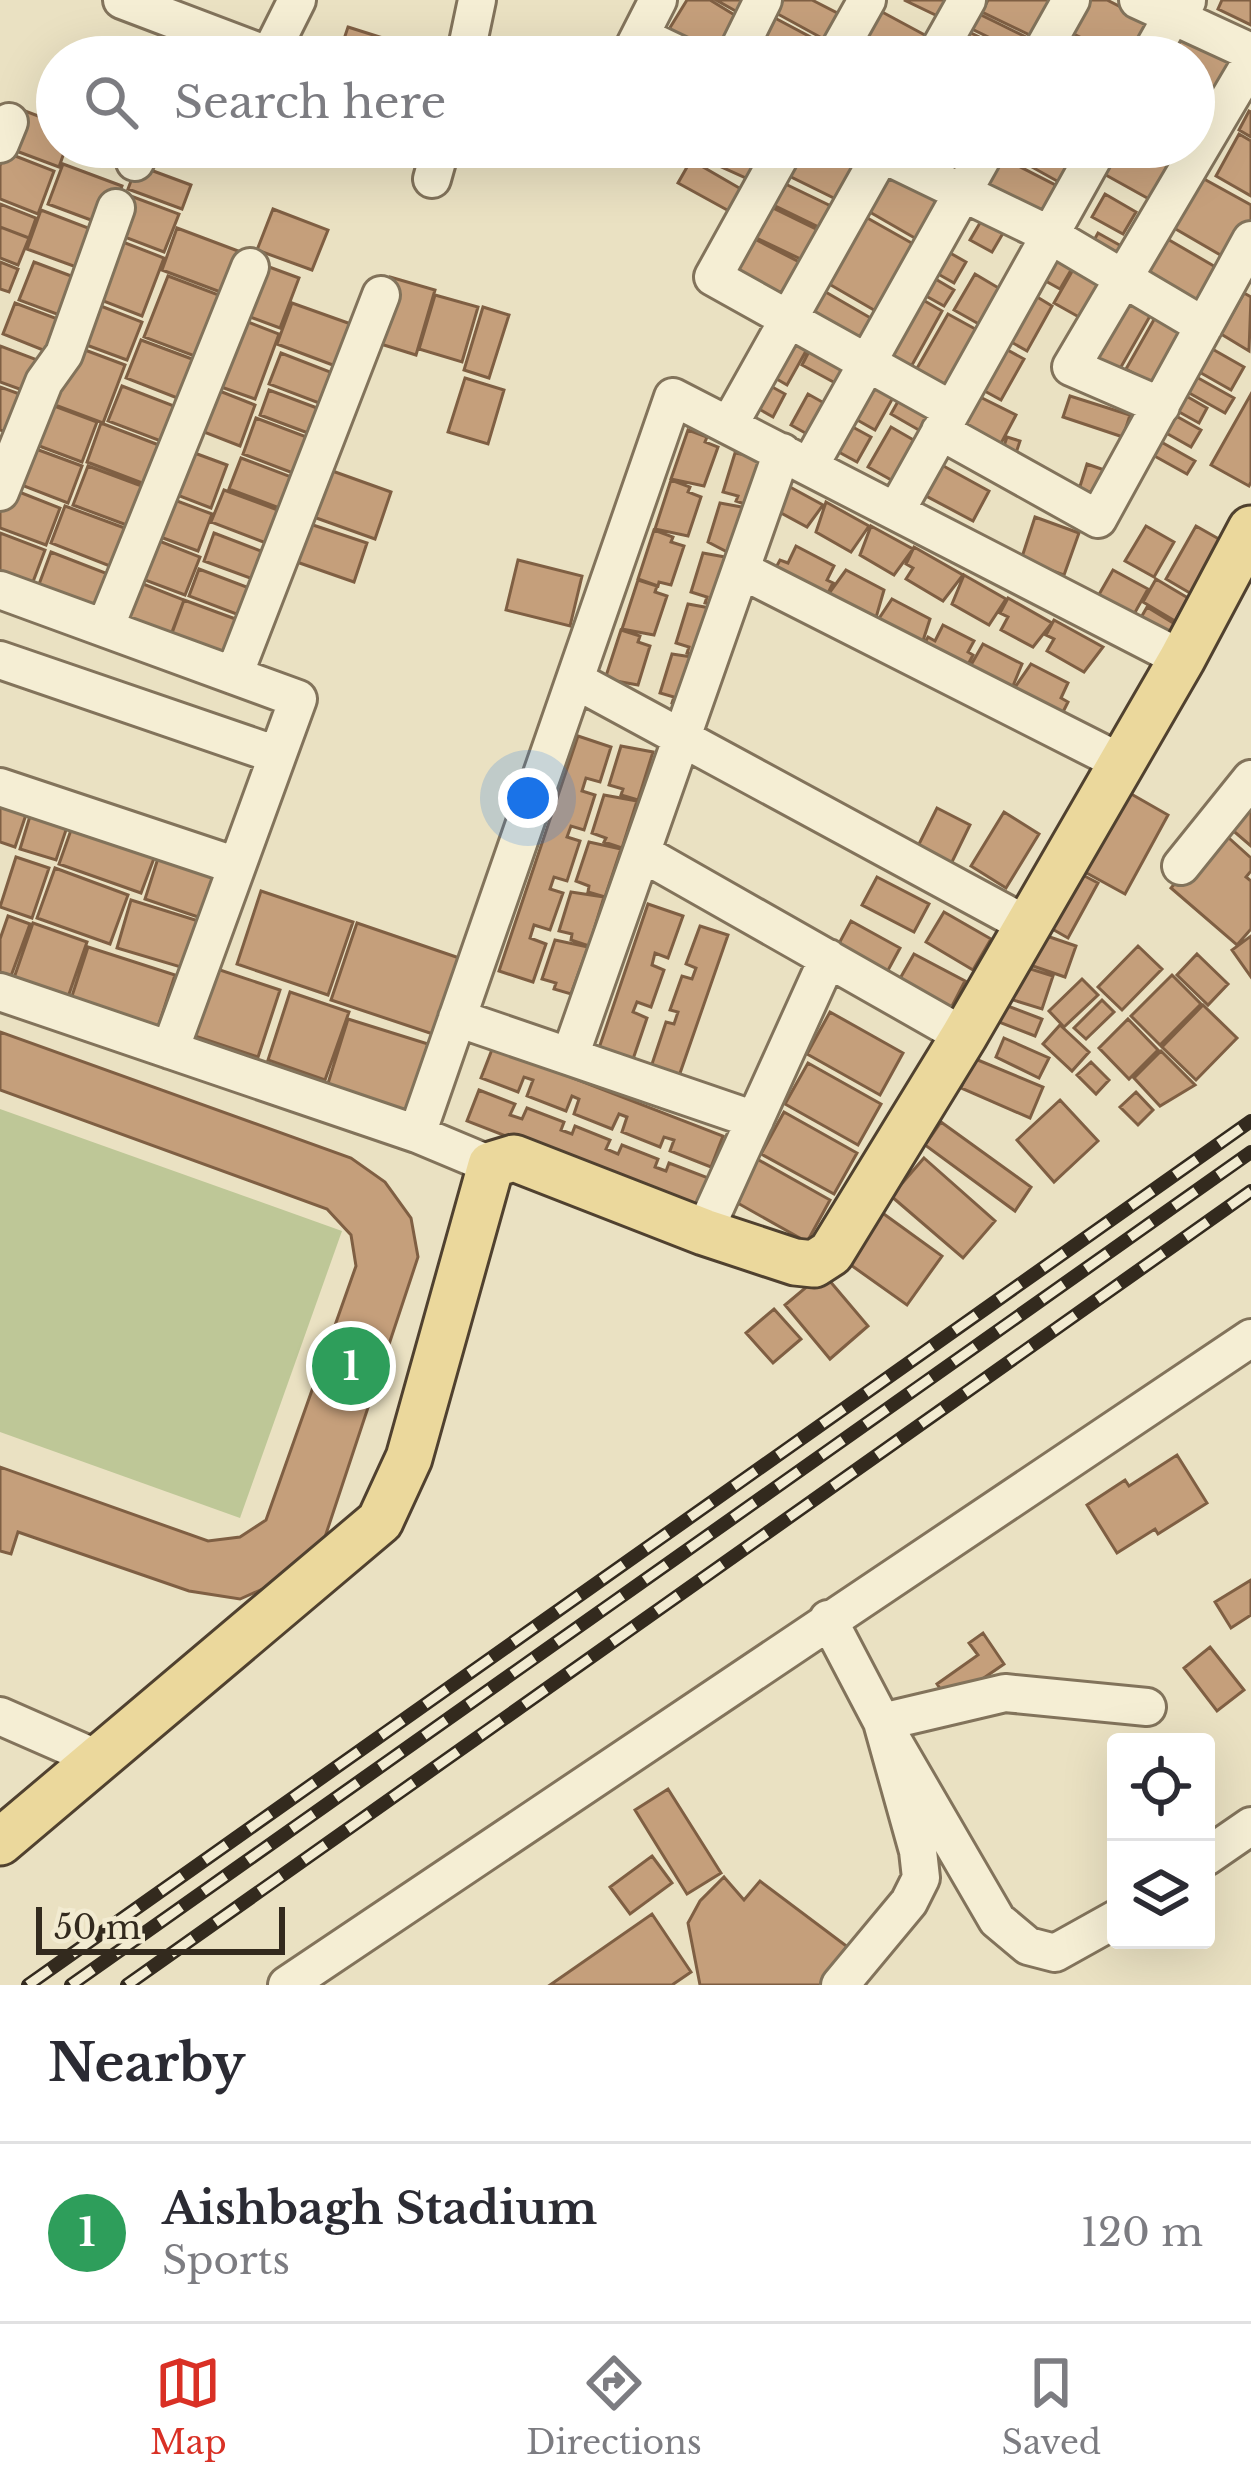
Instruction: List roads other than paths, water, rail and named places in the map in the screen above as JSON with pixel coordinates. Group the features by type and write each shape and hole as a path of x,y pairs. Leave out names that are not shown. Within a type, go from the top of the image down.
{"main road":[{"path":"0,1842 380,1521 409,1458 490,1165 514,1158 795,1262 824,1260 964,1036 1182,659 1251,529"}],"street":[{"path":"122,0 180,36"},
{"path":"277,36 297,0"},
{"path":"469,36 477,0"},
{"path":"640,36 658,0"},
{"path":"745,36 763,0"},
{"path":"847,36 867,0"},
{"path":"947,36 967,0"},
{"path":"1051,36 1071,0"},
{"path":"1138,0 1180,8 1251,52"},
{"path":"1162,36 1180,8"},
{"path":"1215,123 1251,62"},
{"path":"773,168 713,277 867,363 946,421 1098,519 1251,241"},
{"path":"729,425 868,168"},
{"path":"914,168 1050,235 1204,326"},
{"path":"570,1056 741,570 796,459 867,363 976,168"},
{"path":"896,512 1087,168"},
{"path":"1161,406 1071,367 1188,168"},
{"path":"0,491 44,382 64,354 116,208"},
{"path":"105,628 250,267"},
{"path":"234,676 381,295"},
{"path":"417,1134 673,397 1182,659"},
{"path":"741,570 1120,762"},
{"path":"0,590 298,699 170,1050"},
{"path":"0,660 277,755"},
{"path":"575,680 1025,924"},
{"path":"1181,866 1251,779"},
{"path":"0,787 237,866"},
{"path":"642,853 964,1036"},
{"path":"704,1232 828,958"},
{"path":"0,992 417,1134 490,1165"},
{"path":"458,1018 755,1120"},
{"path":"286,1985 1251,1338"},
{"path":"828,1619 997,1920 1028,1946 1055,1953 1107,1924"},
{"path":"882,1722 1005,1694 1147,1707"},
{"path":"0,1716 98,1759"},
{"path":"840,1985 909,1902 921,1878 882,1722"},
{"path":"1215,1851 1251,1826"},
{"path":"871,1985 964,1864"}],"railway":[{"path":"28,1985 1251,1121"},
{"path":"71,1985 1251,1152"},
{"path":"127,1985 1251,1191"}],"place":[{"name":"Aishbagh Stadium","path":"351,1366"}]}
